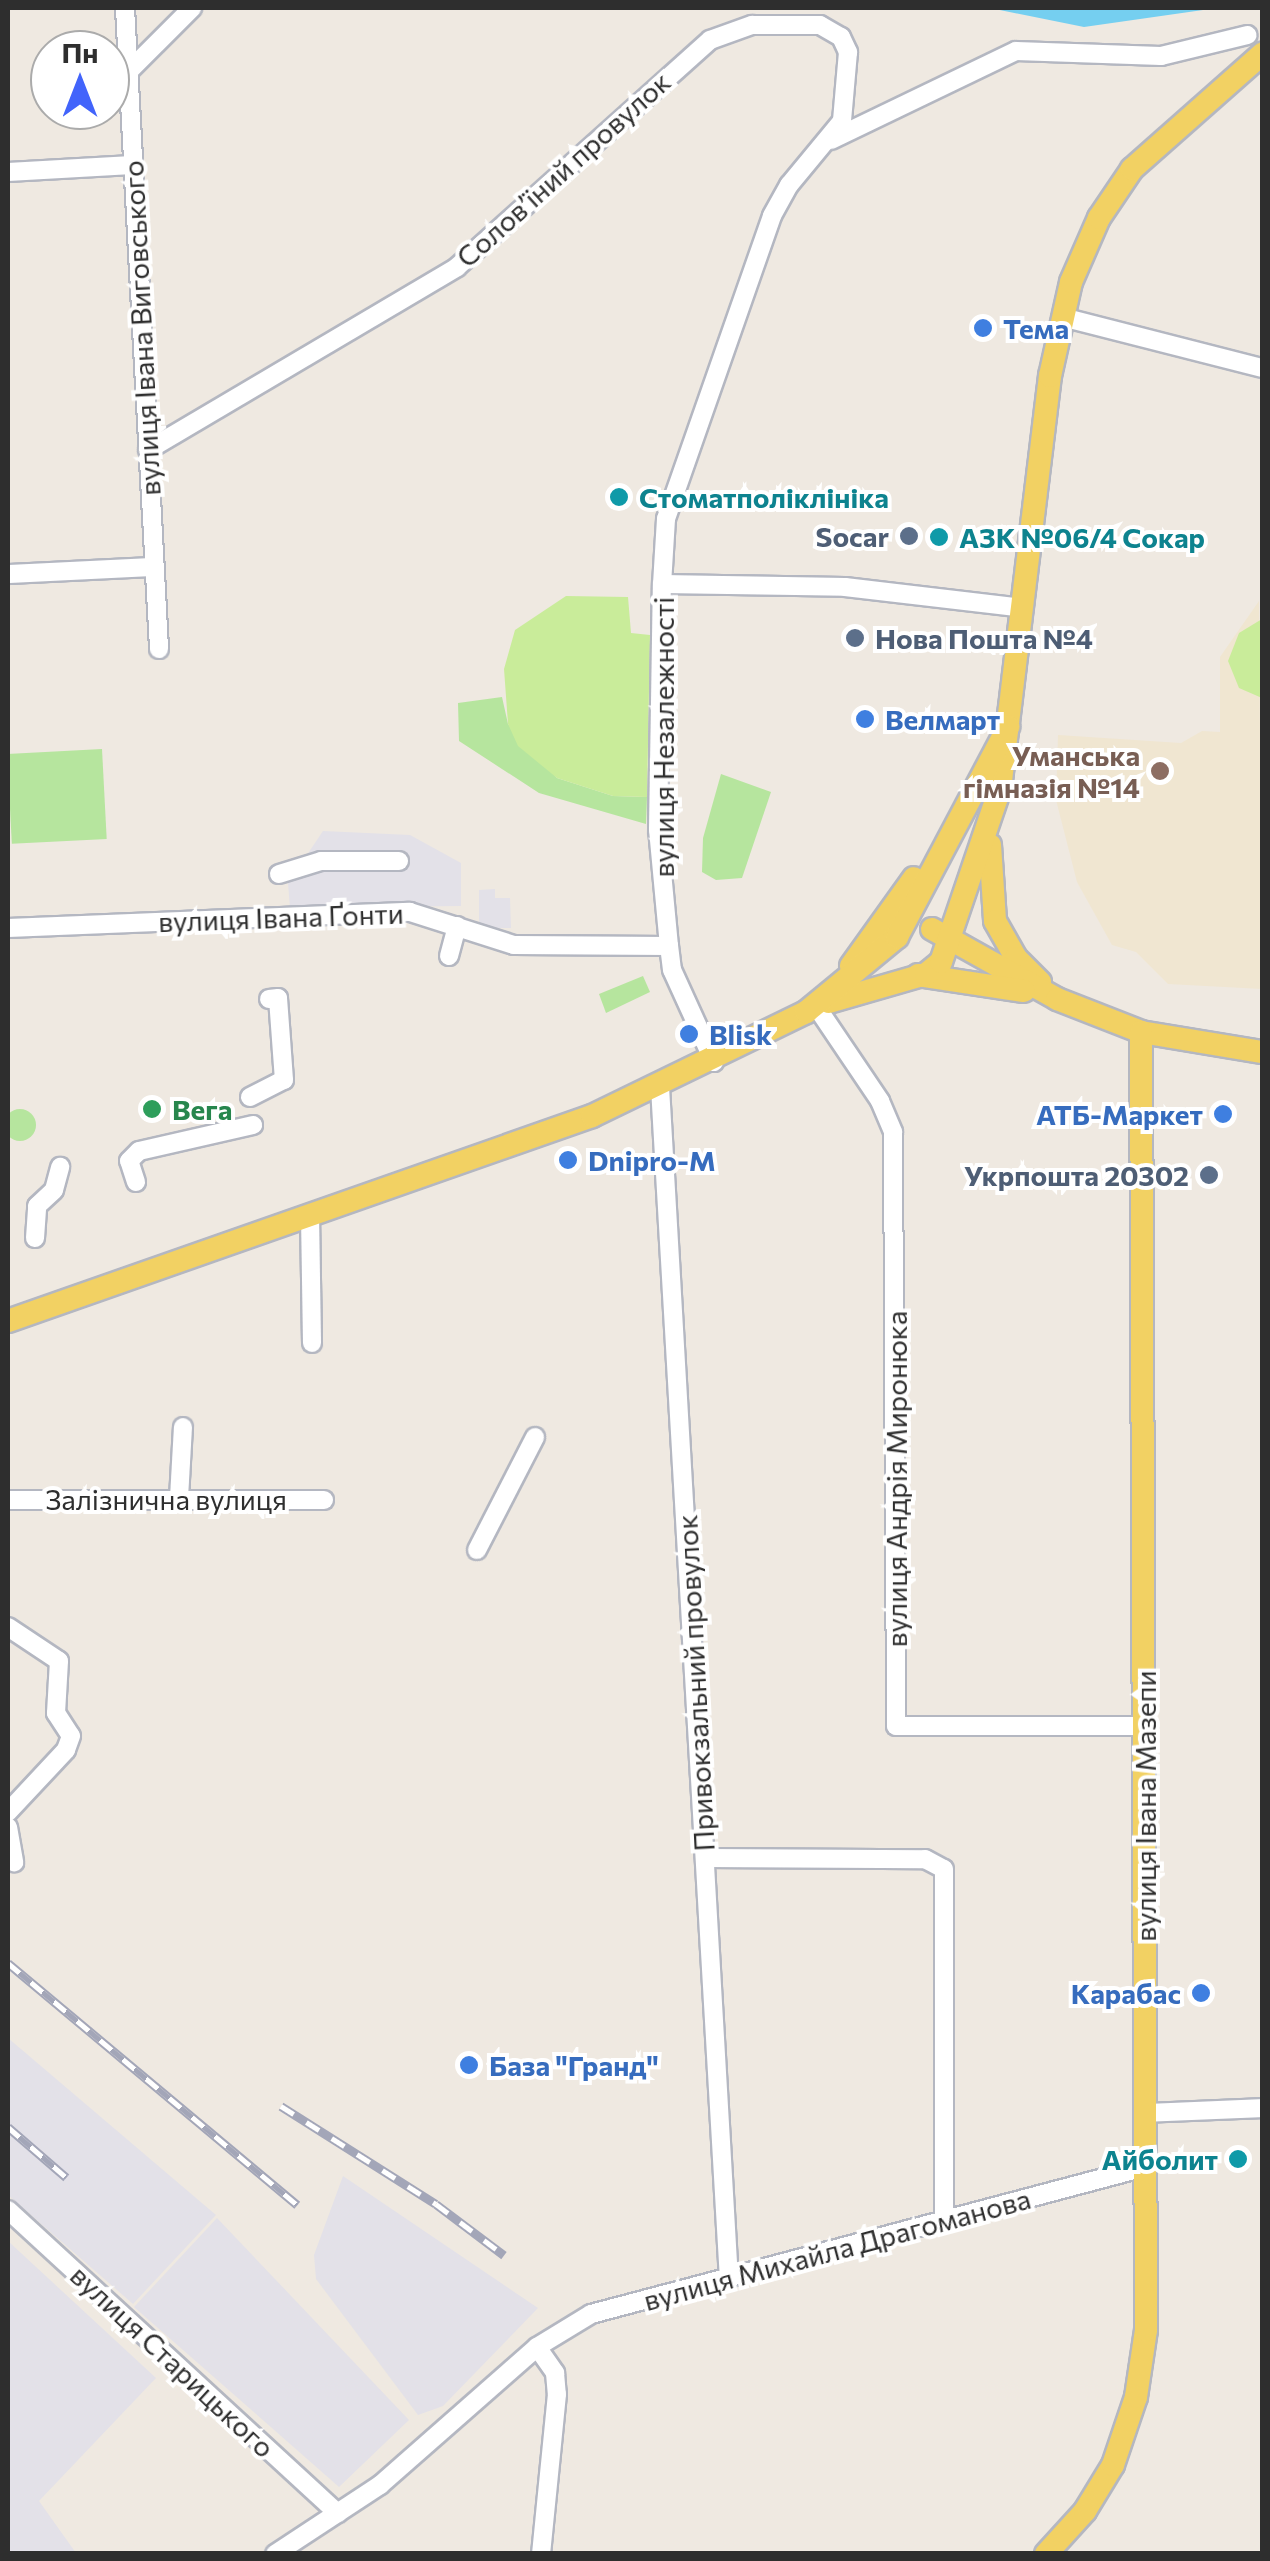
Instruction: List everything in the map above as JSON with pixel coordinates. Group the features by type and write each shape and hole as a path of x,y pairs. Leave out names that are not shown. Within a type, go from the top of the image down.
{"main road":[{"path":"816,1006 933,970 990,827 1008,726 1062,317 1100,218 1132,169 1255,45"},
{"path":"1008,726 897,937 896,962 918,975 1057,999"},
{"path":"990,827 995,920 1016,958 1057,999"},
{"path":"816,1006 951,829"},
{"path":"8,1320 660,1087 816,1006 913,926 1057,999 1141,1032 1262,1052"},
{"name":"вулиця Івана Мазепи","path":"1046,2554 1084,2512 1113,2465 1136,2397 1146,2330 1141,1032"}],"street":[{"path":"130,70 192,8"},
{"name":"Соловʼїний провулок","path":"148,450 457,267 647,90 730,30 796,23 841,37 850,60 847,93 831,140"},
{"path":"662,584 666,519 772,216 789,184 831,140 1016,51 1161,56 1255,45"},
{"name":"вулиця Івана Виговського","path":"130,118 158,648"},
{"path":"8,172 132,165"},
{"path":"1062,317 1262,368"},
{"path":"8,574 153,568"},
{"name":"вулиця Незалежності","path":"714,1062 672,970 669,946 658,830 662,584 845,587 980,607 1023,608"},
{"path":"279,874 321,861 399,861"},
{"name":"вулиця Івана Ґонти","path":"8,928 351,910 422,914 514,945 669,946"},
{"path":"449,956 457,926"},
{"path":"250,1097 284,1080 278,998 269,999"},
{"name":"вулиця Андрія Миронюка","path":"816,1006 880,1101 893,1132 896,1726 1145,1726"},
{"name":"Привокзальний провулок","path":"660,1087 729,2279"},
{"path":"136,1182 128,1161 139,1151 253,1124"},
{"path":"36,1238 37,1206 54,1190 60,1167"},
{"path":"310,1215 312,1343"},
{"path":"179,1498 183,1427"},
{"path":"477,1550 535,1437"},
{"name":"Залізнична вулиця","path":"8,1500 324,1500"},
{"path":"8,1627 60,1661 56,1713 71,1736 66,1750 8,1812"},
{"path":"8,1827 14,1862"},
{"path":"705,1858 925,1859 944,1869 944,2221"},
{"path":"1145,2113 1262,2108"},
{"name":"вулиця Михайла Драгоманова","path":"275,2554 430,2446 537,2347 591,2314 1145,2167"},
{"name":"вулиця Старицького","path":"8,2210 338,2513"},
{"path":"537,2347 555,2373 557,2394 541,2554"}],"shaded area":[{"name":"Уманська гімназія №14","path":"1259,601 1262,989 1168,984 1136,952 1112,945 1077,882 1056,800 1058,735 1181,743 1202,731 1220,732 1220,657"},
{"path":"323,831 410,835 461,863 461,906 290,908 288,883"},
{"path":"495,889 495,898 510,898 511,928 479,928 479,890"},
{"path":"8,2038 216,2215 133,2304 8,2195"},
{"path":"343,2176 538,2308 443,2406 418,2415 316,2279 314,2255"},
{"path":"217,2218 409,2420 339,2487 134,2307"},
{"path":"8,2241 156,2378 39,2501 76,2553 8,2553"}],"green space":[{"path":"566,596 628,597 631,633 650,635 647,797 613,796 557,778 518,746 508,724 504,669 515,630"},
{"path":"1262,619 1262,698 1239,688 1228,661 1239,633"},
{"path":"502,697 508,724 557,778 613,796 647,797 646,824 539,793 459,741 458,703"},
{"path":"102,749 107,839 12,844 8,754"},
{"path":"721,774 771,792 742,878 716,880 702,872 703,838"},
{"path":"643,976 650,992 606,1013 599,994"},
{"path":"20,1109 31,1114 36,1125 31,1136 20,1141 9,1136 4,1125 9,1114"}],"water":[{"path":"990,8 1217,8 1084,27"}],"railway":[{"path":"8,1963 297,2205"},
{"path":"281,2106 436,2204 504,2255"},
{"path":"8,2127 66,2177"}],"place":[{"name":"Тема","path":"983,328"},
{"name":"Стоматполіклініка","path":"619,497"},
{"name":"Socar","path":"909,536"},
{"name":"АЗК №06/4 Сокар","path":"939,537"},
{"name":"Нова Пошта №4","path":"855,638"},
{"name":"Велмарт","path":"865,719"},
{"name":"Уманська гімназія №14","path":"1160,771"},
{"name":"Blisk","path":"689,1034"},
{"name":"Вега","path":"152,1109"},
{"name":"АТБ-Маркет","path":"1223,1114"},
{"name":"Dnipro-M","path":"568,1160"},
{"name":"Укрпошта 20302","path":"1209,1175"},
{"name":"Карабас","path":"1201,1993"},
{"name":"База \"Гранд\"","path":"469,2065"},
{"name":"Айболит","path":"1238,2159"}]}
